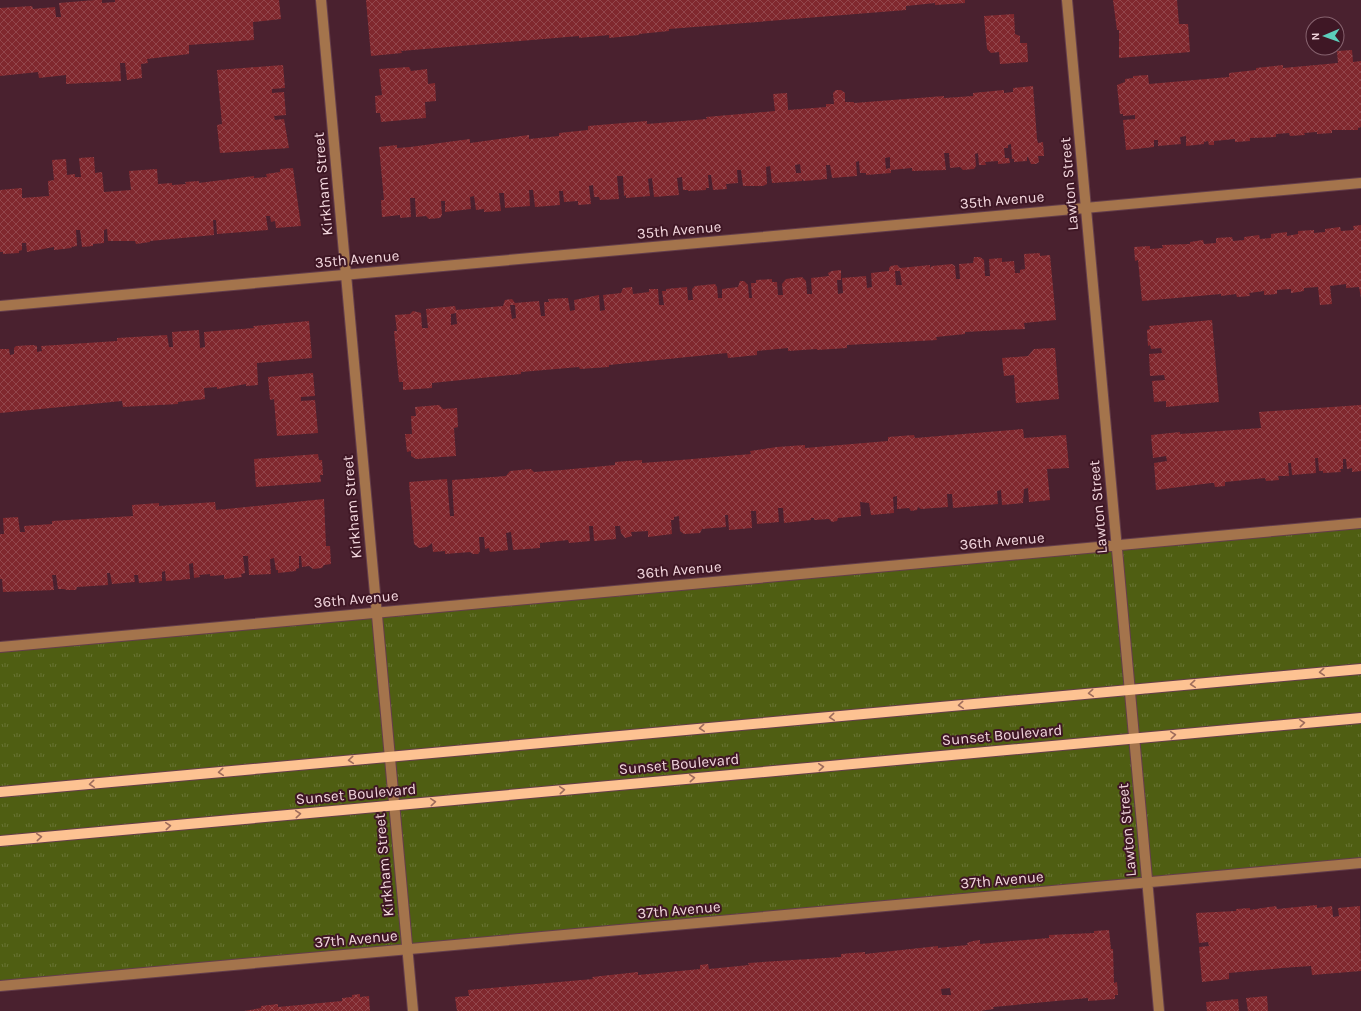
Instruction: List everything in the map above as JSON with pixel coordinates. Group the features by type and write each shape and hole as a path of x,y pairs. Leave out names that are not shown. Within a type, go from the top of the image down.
{"main road":[{"path":"0,792 1361,669"},
{"name":"Sunset Boulevard","path":"0,841 1361,718"}],"street":[{"name":"Kirkham Street","path":"321,0 413,1011"},
{"name":"Lawton Street","path":"1067,0 1159,1011"},
{"name":"35th Avenue","path":"0,306 1361,183"},
{"name":"36th Avenue","path":"0,647 1361,523"},
{"name":"37th Avenue","path":"0,986 1361,863"}],"green space":[{"path":"1361,523 1361,863 0,986 0,647"}],"building":[{"path":"102,0 102,3 115,2 115,0 279,0 281,19 253,22 254,40 189,45 189,54 147,59 148,63 141,64 142,78 127,80 125,63 120,63 121,81 66,84 66,75 39,78 38,72 0,76 0,8 32,6 33,9 55,7 56,17 61,17 59,3"},
{"path":"366,0 965,0 965,3 935,5 935,3 906,6 906,10 669,29 669,31 609,38 609,35 579,38 579,36 401,51 402,53 371,56"},
{"path":"1113,0 1177,0 1179,24 1188,24 1190,52 1119,58 1119,30 1117,30"},
{"path":"1014,14 1015,34 1020,36 1020,43 1027,43 1028,62 1000,64 999,52 991,53 987,49 984,16"},
{"path":"1345,50 1352,50 1353,62 1361,61 1361,127 1358,128 1358,130 1332,130 1332,133 1317,134 1317,132 1304,133 1305,135 1290,136 1289,133 1276,134 1276,137 1250,138 1250,141 1235,142 1235,139 1214,141 1214,145 1209,145 1208,141 1204,142 1204,144 1186,146 1186,136 1180,137 1181,144 1158,146 1158,140 1154,140 1154,147 1126,150 1123,120 1135,119 1135,115 1123,116 1123,114 1120,114 1117,85 1125,82 1125,79 1133,78 1133,76 1148,75 1149,84 1229,77 1229,73 1283,65 1283,68 1338,63 1337,56 1345,56"},
{"path":"283,65 285,88 272,89 272,93 284,92 286,115 274,116 275,120 284,119 289,148 220,153 217,125 222,124 217,70"},
{"path":"409,67 411,71 427,69 428,84 435,83 436,101 425,102 426,118 381,122 380,113 376,113 375,96 382,95 379,69"},
{"path":"1033,86 1037,139 1038,143 1043,142 1044,156 1038,156 1039,162 1036,164 1031,164 1028,157 1027,161 1014,162 1014,159 1012,159 1011,144 1008,145 1008,148 1004,148 1005,158 1009,158 1010,163 998,164 998,161 985,162 986,165 979,165 978,153 975,154 976,166 974,169 963,170 960,167 950,168 949,153 944,153 946,170 912,171 912,168 891,170 891,173 866,175 866,173 860,173 859,161 856,162 857,176 832,178 830,165 826,165 827,179 804,181 802,179 802,181 772,183 770,166 766,167 767,184 763,186 743,186 741,170 737,170 738,183 726,184 727,189 713,190 711,175 708,175 709,188 706,188 706,190 683,190 682,177 677,178 679,195 654,197 652,178 648,179 650,196 626,198 626,195 624,196 623,176 617,176 619,199 600,200 599,197 594,197 593,185 589,186 591,204 578,205 578,201 564,202 563,191 559,191 560,205 535,207 533,190 529,190 530,206 505,208 504,193 499,193 501,211 484,212 484,209 476,210 474,196 470,197 471,209 445,212 445,201 441,201 442,215 440,218 429,219 426,216 416,217 415,198 410,198 411,217 400,218 400,215 382,217 381,200 384,200 379,147 397,145 397,148 410,147 470,139 470,143 529,135 529,139 559,136 559,133 588,130 588,126 647,121 647,124 775,111 773,94 787,93 788,110 826,107 826,104 834,104 833,93 836,90 841,90 845,93 845,102 854,103 944,96 944,98 973,96 973,93 1004,90 1004,93 1013,92 1013,88","holes":["890,157 890,168 886,169 885,158","800,164 801,173 796,173 795,165"]},
{"path":"94,157 95,173 102,172 104,192 131,190 129,171 157,169 158,184 172,183 172,185 186,184 185,182 199,181 199,183 254,176 254,178 267,177 266,174 280,172 280,169 293,168 301,226 276,228 275,221 271,222 270,216 266,216 268,230 217,234 216,220 213,220 214,235 150,241 136,244 135,241 108,241 107,229 104,230 104,243 82,247 80,230 76,230 77,246 71,247 72,248 54,250 54,247 27,252 26,243 22,243 22,250 19,251 19,253 3,254 3,252 0,252 0,190 22,188 22,198 49,196 48,181 54,180 52,160 66,159 67,175 75,174 75,177 81,177 79,158"},
{"path":"1361,225 1361,298 1359,287 1346,288 1346,284 1330,286 1332,304 1320,305 1318,287 1304,288 1304,291 1291,293 1291,289 1277,290 1277,294 1264,295 1264,291 1249,293 1250,296 1237,297 1236,294 1221,296 1221,294 1142,301 1138,260 1135,261 1134,247 1150,246 1150,249 1163,248 1162,245 1190,244 1190,242 1203,240 1204,244 1216,243 1216,238 1232,237 1233,241 1244,240 1244,237 1259,235 1260,239 1271,238 1271,234 1287,232 1287,236 1298,234 1298,231 1314,230 1314,233 1325,232 1325,229 1340,227 1341,231 1354,230 1353,226"},
{"path":"1040,253 1040,256 1050,255 1056,320 1024,323 1025,329 965,332 965,334 936,337 937,340 847,345 847,348 788,351 788,348 757,351 757,355 728,358 727,353 609,365 609,367 580,369 579,367 521,372 521,374 432,383 432,388 403,390 403,382 399,382 394,331 397,331 395,315 410,314 413,311 421,313 422,328 428,328 426,309 455,306 456,310 503,306 505,300 512,299 515,303 539,301 541,316 545,316 544,302 549,302 548,299 568,298 570,311 575,310 574,300 599,295 600,311 605,310 603,295 621,293 623,288 632,287 633,294 649,292 649,289 658,289 659,305 664,305 662,291 666,291 666,289 687,287 688,300 693,300 692,289 695,286 715,284 717,287 718,298 722,298 722,289 738,287 740,281 744,281 748,285 749,298 752,298 751,283 756,283 756,280 772,279 772,282 777,282 778,295 783,295 782,284 786,279 802,277 806,281 807,294 812,294 811,278 829,276 828,273 832,271 841,270 841,280 837,280 838,294 843,293 842,278 866,276 867,288 872,287 871,273 889,271 891,266 897,265 900,268 930,265 930,268 932,266 952,264 955,266 956,279 960,279 959,264 973,263 974,257 980,257 984,260 985,276 990,276 989,259 1002,258 1002,262 1014,261 1015,273 1020,273 1020,270 1025,269 1024,254","holes":["895,271 900,271 902,285 896,285","510,305 515,305 516,318 512,319","456,313 457,324 451,325 451,314"]},
{"path":"1212,320 1219,402 1166,407 1166,401 1154,402 1152,381 1165,380 1164,375 1150,376 1149,354 1162,353 1161,348 1151,349 1150,345 1148,346 1147,330 1150,329 1149,326"},
{"path":"309,321 312,358 257,363 258,385 246,386 246,384 217,389 217,387 204,388 205,399 178,402 178,404 123,407 122,401 0,413 0,349 9,349 10,355 14,354 14,348 16,346 37,346 37,352 42,351 41,346 117,341 117,338 167,335 169,347 173,347 172,332 199,330 200,348 205,347 204,332 254,328 253,326"},
{"path":"1055,348 1059,399 1016,403 1014,375 1004,376 1002,358 1028,356 1034,349"},
{"path":"313,373 315,396 301,397 301,401 315,400 318,433 277,436 274,399 270,400 268,377"},
{"path":"439,405 443,409 457,408 458,427 454,428 456,456 416,459 411,456 411,451 407,452 405,434 412,434 411,416 416,416 415,407"},
{"path":"1361,405 1361,471 1352,472 1352,468 1347,469 1346,459 1343,459 1343,469 1340,469 1341,472 1323,473 1323,471 1319,471 1318,458 1315,458 1316,473 1292,475 1291,463 1288,463 1289,476 1278,476 1279,480 1266,481 1265,478 1225,482 1225,486 1215,487 1214,483 1211,483 1156,490 1154,463 1167,461 1166,456 1153,458 1151,435 1261,428 1259,412"},
{"path":"1023,429 1024,438 1066,435 1069,468 1047,469 1050,500 1029,502 1028,488 1024,489 1023,503 1002,505 1001,490 997,491 998,504 953,508 952,494 947,494 948,507 921,509 918,507 917,510 911,511 909,508 897,509 897,496 893,497 894,513 871,515 869,503 860,502 861,516 838,518 837,521 832,522 829,519 814,520 814,518 811,518 811,520 784,523 783,508 778,508 779,522 757,524 756,511 751,511 752,528 729,530 728,515 725,515 726,527 702,529 700,533 684,534 680,531 679,516 674,517 674,520 671,520 672,534 648,537 648,531 631,532 632,536 625,538 621,533 620,526 615,526 616,539 594,541 593,526 589,526 590,541 569,543 568,540 540,543 540,548 513,550 511,532 506,533 508,550 490,552 489,548 485,549 484,537 479,537 480,551 478,554 473,554 470,552 445,554 445,551 433,552 432,543 427,547 419,548 414,544 409,482 447,479 450,516 454,516 452,480 506,476 510,471 531,469 534,472 562,470 615,465 615,462 642,460 642,463 751,454 750,451 777,447 805,445 805,448 888,441 888,437 914,435 915,438"},
{"path":"318,454 319,460 322,460 323,475 320,475 321,482 256,487 254,459"},
{"path":"324,499 326,546 330,546 331,564 324,565 322,568 313,569 309,566 302,567 301,556 299,556 299,568 296,569 296,571 278,573 274,558 270,559 271,574 249,575 248,556 243,556 245,573 241,574 242,577 224,579 224,575 210,576 210,574 199,575 200,577 194,578 193,563 189,564 190,579 166,581 165,571 162,572 162,581 139,583 138,575 134,575 135,582 112,584 110,573 107,573 108,585 77,587 76,590 67,590 58,589 56,575 52,575 54,590 3,592 2,579 0,579 0,534 4,534 3,518 18,517 20,532 25,532 24,526 52,524 52,521 133,516 132,505 159,503 159,506 215,502 216,510"},
{"path":"1317,905 1317,908 1332,906 1333,917 1339,916 1338,908 1360,906 1361,971 1312,975 1311,966 1282,968 1229,973 1229,979 1202,982 1199,947 1209,946 1208,942 1199,943 1196,913 1236,911 1236,909 1250,908 1250,910 1276,906 1277,909"},
{"path":"1109,930 1111,949 1113,949 1114,983 1117,982 1118,995 1115,995 1115,999 1088,1001 1088,998 993,1007 994,1009 980,1011 457,1011 455,997 469,996 468,990 593,979 592,977 638,972 638,975 700,969 700,965 708,964 709,969 749,965 748,963 841,957 841,954 865,952 865,954 938,946 938,948 968,945 967,943 980,940 980,944 1049,938 1049,935 1094,933 1094,931","holes":["950,988 951,995 942,995 941,989"]},
{"path":"360,994 360,997 369,996 370,1011 244,1011 261,1008 261,1006 278,1004 278,1007 342,1001 342,998"},
{"path":"1267,996 1268,1011 1248,1011 1246,998"},
{"path":"1238,999 1239,1011 1207,1011 1206,1002"}]}
